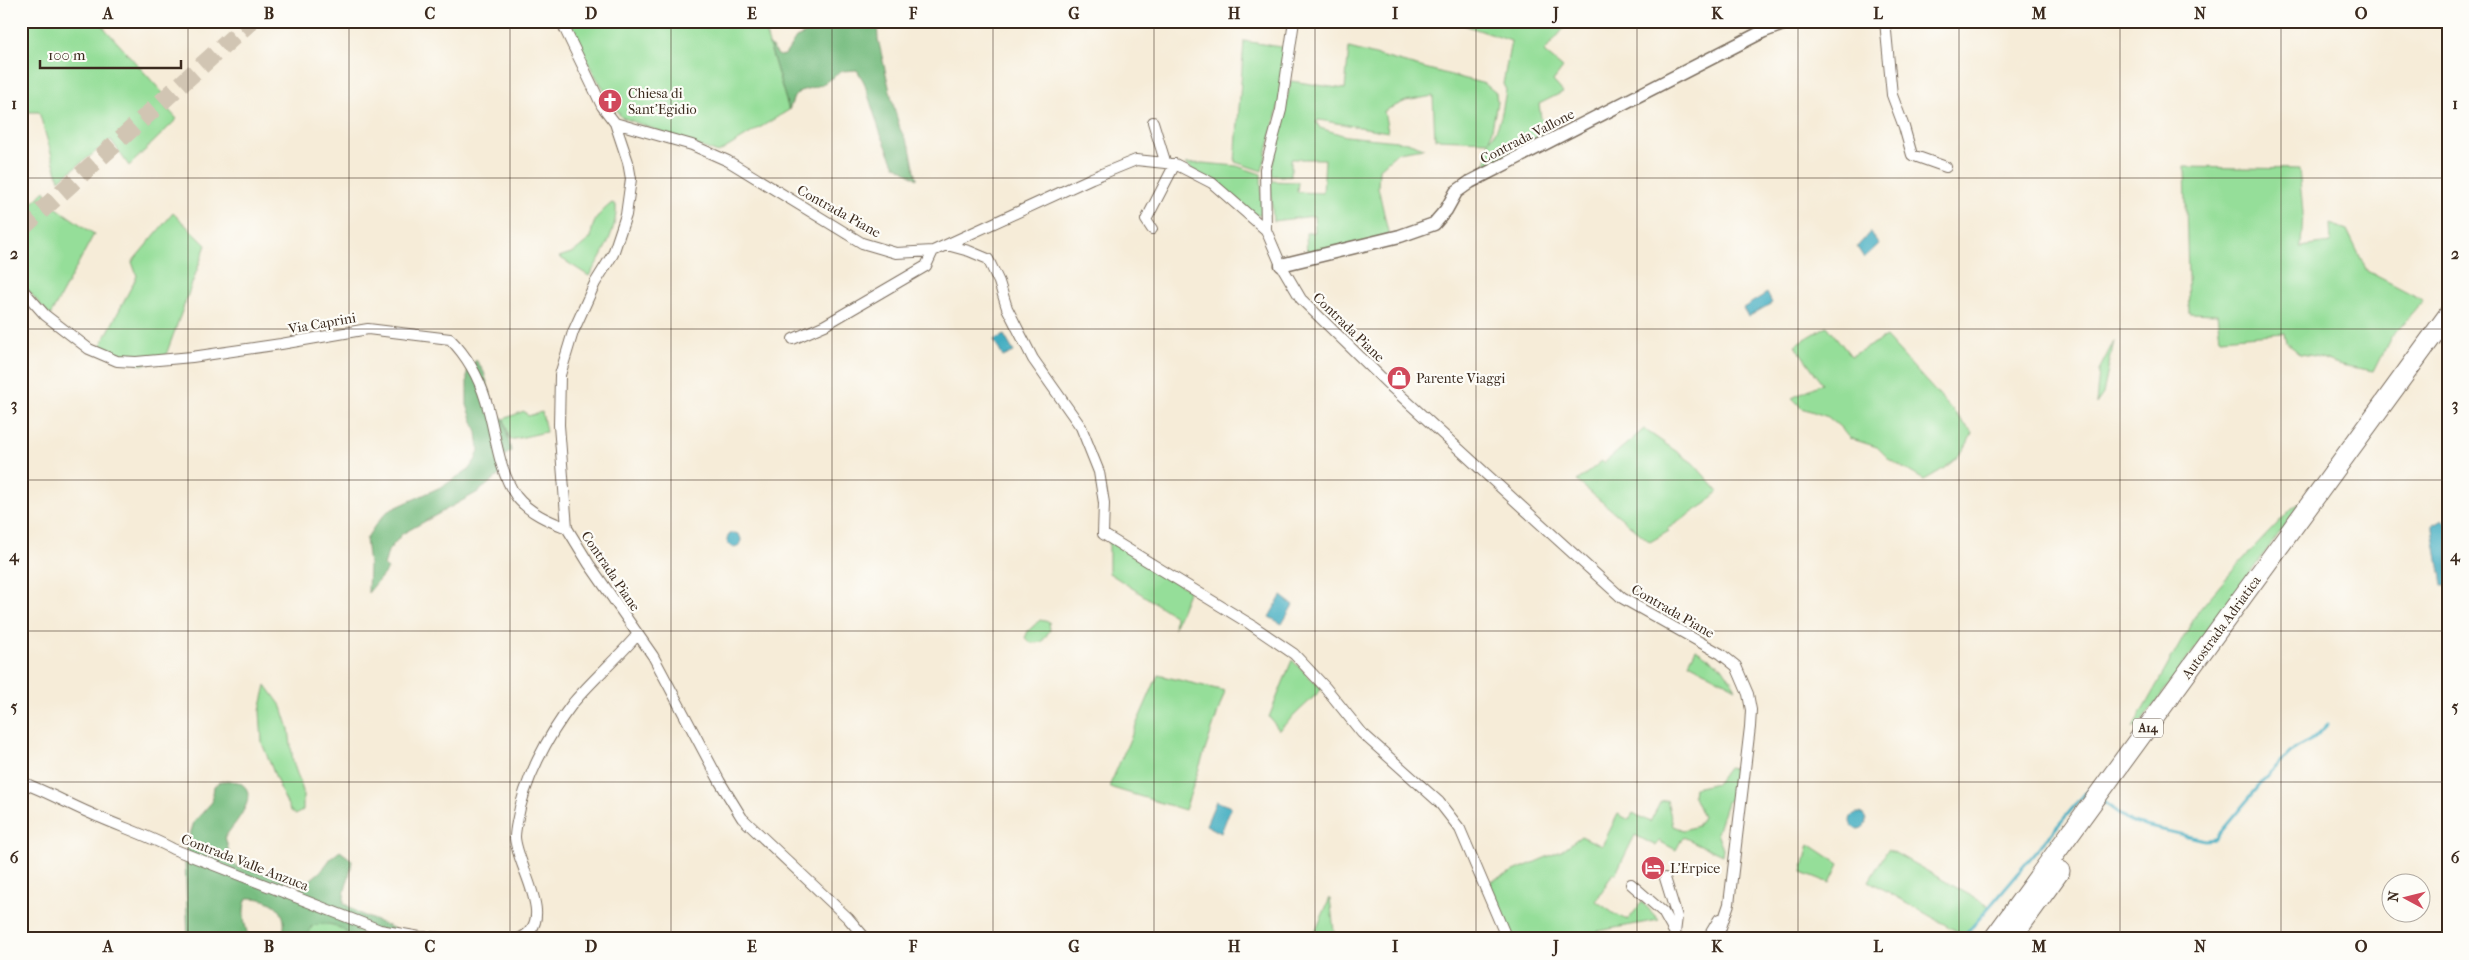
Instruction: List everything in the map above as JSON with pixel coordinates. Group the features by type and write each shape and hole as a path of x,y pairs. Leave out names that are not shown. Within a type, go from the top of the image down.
{"highway":[{"name":"Autostrada Adriatica","path":"2011,939 2448,315"},
{"name":"Autostrada Adriatica","path":"1993,939 2305,520 2448,336"}],"street":[{"name":"Contrada Piane","path":"561,21 602,106 615,123 628,162 631,179 626,215 613,254 595,284 573,332 560,376 559,425 567,528 584,557 638,634 661,671 720,782 742,818 848,918 866,939"},
{"path":"1266,230 1265,169 1281,110 1294,21"},
{"name":"Contrada Vallone","path":"1281,265 1400,236 1434,224 1446,210 1456,192 1470,182 1764,31 1791,21"},
{"path":"1885,21 1892,95 1912,155 1946,167"},
{"path":"1152,122 1170,163 1146,220 1152,229"},
{"name":"Contrada Piane","path":"615,123 692,145 728,161 862,243 896,254 933,251 1092,178 1136,160 1170,163 1212,183 1266,230 1281,265 1301,299 1387,382 1622,598 1721,654 1736,666 1743,679 1751,710 1729,904 1717,939"},
{"path":"947,245 969,251 988,260 1000,282 1007,308 1033,359 1081,427 1100,472 1104,502 1103,534 1250,624 1294,654 1325,687 1362,733 1439,802 1460,829 1507,939"},
{"path":"793,339 826,325 926,266 933,251"},
{"name":"Via Caprini","path":"21,288 45,315 66,332 90,349 117,361 136,362 192,357 368,329 450,339 473,368 486,402 507,480 517,497 547,521 567,528"},
{"path":"518,939 527,935 534,924 536,906 515,838 521,806 532,772 573,704 638,634"},
{"name":"Contrada Valle Anzuca","path":"21,782 56,795 80,809 122,828 151,837 173,849 380,930 420,937 467,939"},
{"path":"1665,878 1677,917 1676,936"},
{"path":"1630,884 1663,912 1676,936"},
{"path":"1706,939 1729,904"}],"green space":[{"path":"21,21 98,21 171,102 166,107 177,119 129,166 111,140 59,180 39,112 26,112 21,102"},
{"path":"568,21 762,21 789,110 718,153 621,117 593,72"},
{"path":"823,21 877,21 878,39 892,100 900,129 910,148 917,179 894,164 880,132 864,82 857,70 842,71 821,85 800,91 794,97 789,110 769,44 779,56 785,55 796,38 812,31"},
{"path":"1452,21 1570,21 1544,52 1563,68 1553,81 1563,92 1539,104 1541,118 1553,136 1485,172 1489,141 1435,139 1433,96 1406,101 1384,111 1388,132 1319,120 1316,122 1320,128 1346,136 1407,142 1424,148 1398,152 1379,169 1378,187 1389,236 1307,255 1306,233 1315,232 1314,216 1273,221 1270,181 1298,182 1297,192 1323,193 1325,159 1291,159 1291,176 1270,176 1291,81 1345,89 1349,48 1485,84 1496,93 1497,102 1490,140 1497,129 1503,110 1506,90 1503,84 1511,41"},
{"path":"1244,41 1287,48 1280,100 1262,171 1235,162"},
{"path":"1202,163 1237,166 1261,174 1262,215 1255,215 1185,164"},
{"path":"2185,167 2299,169 2303,213 2301,247 2331,243 2330,224 2347,230 2367,271 2423,300 2391,337 2374,371 2345,366 2315,356 2300,354 2286,342 2284,333 2220,338 2217,314 2189,313"},
{"path":"45,191 54,206 94,234 50,316 21,282 21,214"},
{"path":"612,203 616,205 616,214 612,233 589,276 559,257 574,252 591,238 591,232 597,218"},
{"path":"173,213 206,245 166,355 142,365 98,351 137,276 132,262"},
{"path":"1827,326 1851,356 1886,337 1972,432 1969,441 1953,461 1924,480 1890,460 1877,447 1849,438 1828,417 1802,408 1792,398 1822,383 1795,345"},
{"path":"2114,341 2103,394 2096,404 2099,370"},
{"path":"476,360 484,372 496,415 504,419 511,451 504,456 506,470 478,492 402,534 388,551 384,566 388,569 368,593 369,565 366,539 376,524 388,511 445,485 469,469 476,459 479,450 477,432 467,405 467,372"},
{"path":"524,411 528,416 542,412 546,432 510,440 504,419"},
{"path":"1644,429 1693,463 1718,491 1707,503 1667,529 1669,531 1650,542 1577,481 1602,461 1604,463"},
{"path":"2302,502 2140,724 2133,727 2199,610 2235,568 2293,507"},
{"path":"1109,540 1189,590 1174,628 1175,616 1109,573"},
{"path":"1040,620 1049,622 1050,630 1042,642 1031,643 1025,638 1028,631"},
{"path":"1696,649 1722,667 1736,688 1689,663"},
{"path":"1292,660 1322,689 1279,730 1269,717"},
{"path":"1158,675 1225,691 1185,810 1109,787"},
{"path":"266,685 282,707 289,729 293,762 303,791 303,810 296,815 290,810 262,743 260,711"},
{"path":"1728,768 1737,769 1734,797 1727,802 1717,833 1723,848 1722,855 1683,837 1676,850 1659,841 1656,846 1635,835 1615,875 1613,873 1596,901 1616,915 1628,920 1642,902 1659,920 1598,931 1597,935 1576,939 1509,939 1486,883 1561,851 1581,836 1602,846 1618,814 1629,820 1633,813 1650,822 1661,801 1667,800 1673,826 1683,830 1697,826 1703,817 1693,795 1694,788 1717,783"},
{"path":"222,781 238,782 245,787 248,794 244,809 225,837 231,859 237,867 278,877 298,890 322,870 331,858 340,851 352,860 344,903 358,913 393,928 398,937 354,939 339,928 325,924 312,926 306,939 281,939 284,921 278,908 265,900 247,898 244,913 249,939 188,939 185,860 189,838 194,822 212,802 214,786"},
{"path":"1809,844 1839,864 1830,883 1802,872"},
{"path":"1888,849 1989,906 1965,936 1869,881"},
{"path":"1330,898 1335,939 1312,939"},
{"path":"327,922 341,928 354,939 306,939 312,926"}],"water":[{"path":"1870,232 1879,244 1864,258 1857,247"},
{"path":"1767,293 1772,303 1748,317 1743,308"},
{"path":"1004,335 1014,352 1003,357 994,340"},
{"path":"2442,519 2447,524 2448,529 2448,585 2442,585 2433,529 2433,524"},
{"path":"734,533 739,535 741,540 739,545 734,547 729,545 727,540 729,535"},
{"path":"1281,596 1293,605 1282,624 1269,617"},
{"path":"1216,801 1231,807 1221,833 1206,825"},
{"path":"1858,813 1864,815 1866,821 1864,827 1858,829 1852,827 1850,821 1852,815"}],"waterway":[{"path":"2102,801 2132,823 2205,840 2215,839 2270,773 2294,749 2313,739 2328,724"},
{"path":"1962,939 2088,790 2091,793"}],"tunnel":[{"path":"21,229 251,21"}],"place":[{"name":"Chiesa di Sant'Egidio","path":"610,101"},
{"name":"Parente Viaggi","path":"1399,378"},
{"name":"L'Erpice","path":"1653,868"}]}
